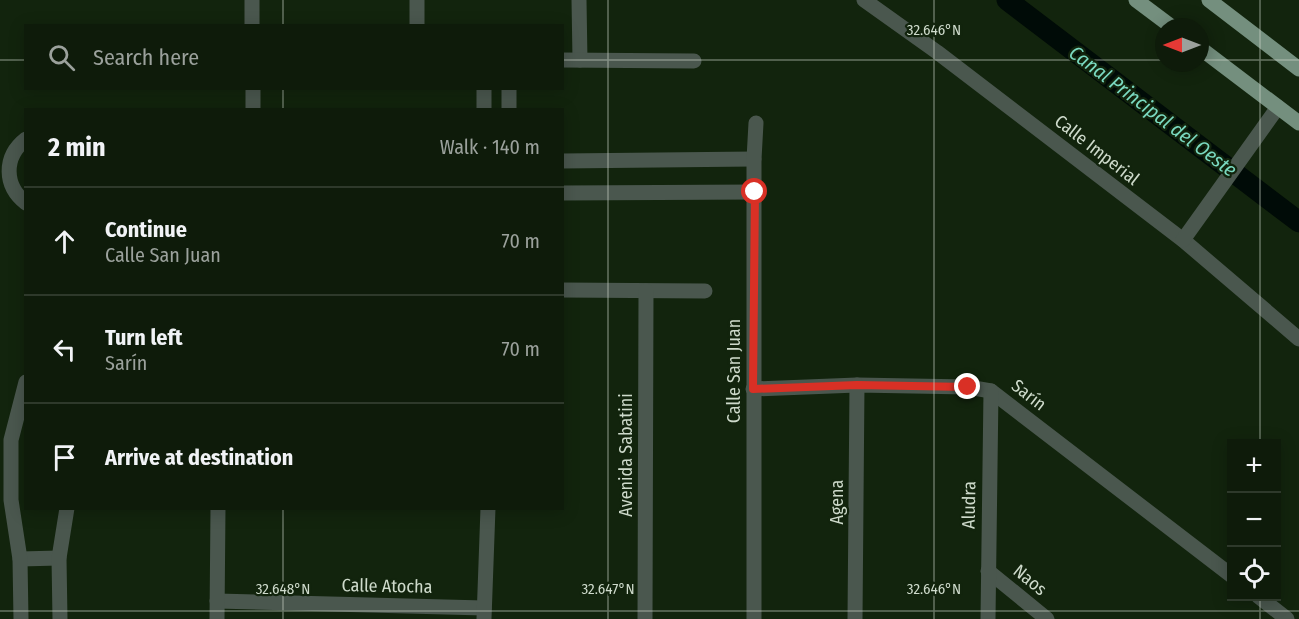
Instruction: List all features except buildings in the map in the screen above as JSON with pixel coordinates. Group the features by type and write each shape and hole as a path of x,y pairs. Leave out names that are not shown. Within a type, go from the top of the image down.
{"main road":[{"path":"1136,0 1160,18"},
{"path":"1209,0 1299,69"},
{"path":"1209,55 1299,123"}],"street":[{"path":"252,0 252,24"},
{"path":"417,0 417,24"},
{"path":"579,0 580,60"},
{"name":"Calle Imperial","path":"864,0 937,52 1183,240 1299,339"},
{"path":"564,60 694,61"},
{"path":"253,90 253,108"},
{"path":"484,90 484,108"},
{"path":"509,90 509,108"},
{"path":"1183,240 1278,107"},
{"name":"Calle San Juan","path":"754,619 753,389 756,123"},
{"path":"24,140 6,154 8,170 5,186 24,202"},
{"path":"564,161 754,159"},
{"path":"564,193 755,192"},
{"path":"564,290 705,291"},
{"name":"Avenida Sabatini","path":"645,619 646,291"},
{"name":"Sarín","path":"753,389 857,385 968,387 991,391 1227,572"},
{"name":"Agena","path":"855,619 857,385"},
{"path":"21,619 20,559 12,500 12,440 24,389"},
{"name":"Aludra","path":"988,619 991,391"},
{"path":"60,619 59,558 67,510"},
{"path":"217,619 218,510"},
{"path":"484,614 488,510"},
{"path":"20,559 59,558"},
{"name":"Naos","path":"988,571 1047,619"},
{"name":"Calle Atocha","path":"217,601 484,614"},
{"path":"1263,601 1287,619"}],"waterway":[{"name":"Canal Principal del Oeste","path":"1007,0 1299,222"}],"route":[{"path":"755,192 753,389 857,385 968,387"}]}
